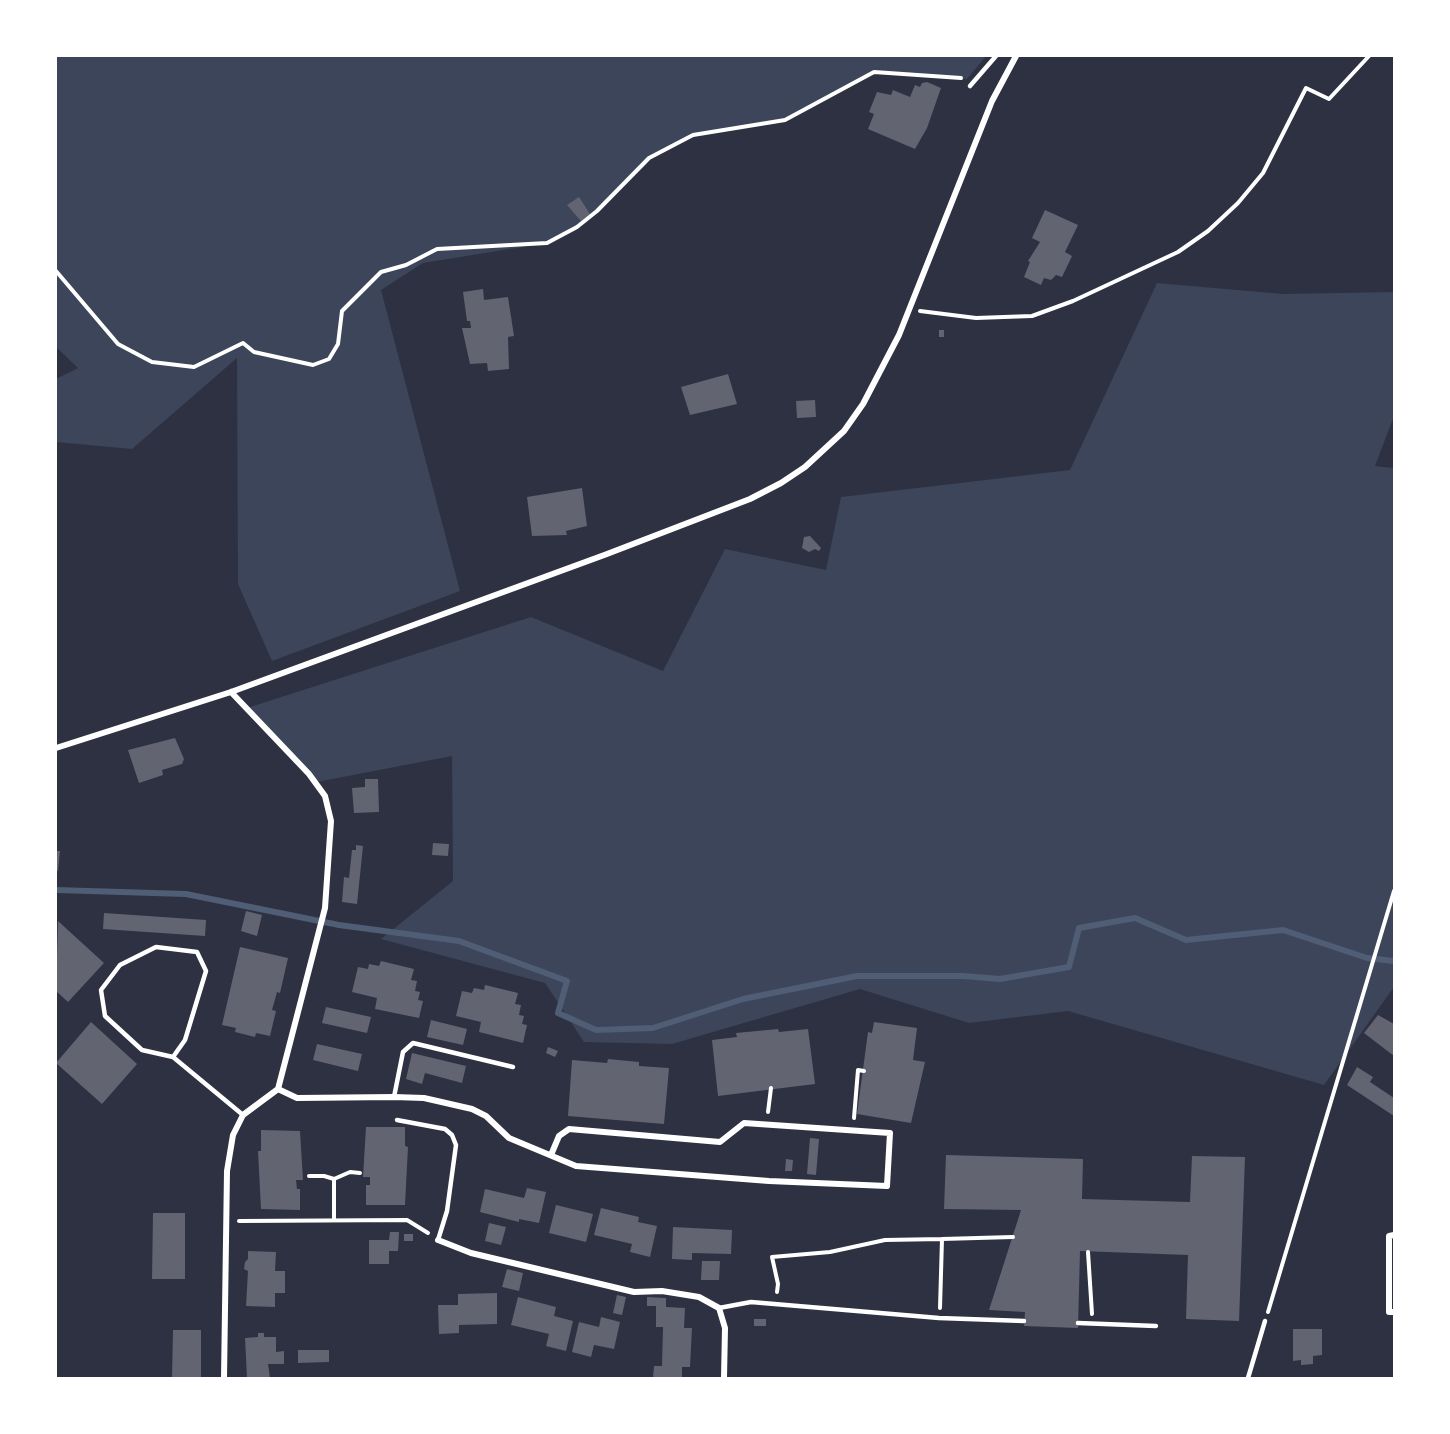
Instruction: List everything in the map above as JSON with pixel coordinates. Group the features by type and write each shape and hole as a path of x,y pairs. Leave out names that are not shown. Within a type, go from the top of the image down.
{"street":[{"path":"56,748 231,692 607,554 750,499 781,483 825,450 844,431 863,404 910,310 992,100 1016,56"},
{"path":"224,1378 227,1171 233,1135 243,1115 278,1089 325,908 331,821 326,796 309,774 231,692"},
{"path":"278,1089 297,1098 394,1096 424,1098 472,1109 486,1116 509,1138 576,1166 769,1181 887,1186 890,1134 744,1123 720,1142 569,1130 560,1136 551,1155"},
{"path":"1395,1235 1389,1236 1389,1312 1395,1312"},
{"path":"438,1240 471,1253 634,1292 662,1291 699,1297 719,1308 726,1328 724,1378"}],"lane":[{"path":"970,86 996,56"},
{"path":"173,1056 185,1040 206,971 197,952 156,947 120,965 101,990 105,1016 142,1050 173,1056 243,1115"},
{"path":"394,1096 403,1052 413,1043 513,1067"},
{"path":"396,1120 445,1129 452,1135 456,1145 447,1211 438,1240"},
{"path":"719,1308 751,1302 939,1318 1024,1320"},
{"path":"1248,1378 1265,1321"},
{"path":"1078,1323 1156,1326"}],"path":[{"path":"910,310 976,318 1032,316 1073,301 1178,252 1208,231 1238,203 1263,173 1306,88 1329,99 1369,56"},
{"path":"56,271 118,345 152,362 194,367 243,343 254,352 313,365 329,360 338,344 342,311 381,272 406,265 437,249 547,243 577,227 597,211 649,158 693,135 785,120 874,72 976,79"},
{"path":"1265,1321 1395,891"},
{"path":"853,1131 858,1070 864,1071"},
{"path":"767,1124 771,1088"},
{"path":"309,1176 334,1179 350,1172 360,1173"},
{"path":"334,1179 334,1220"},
{"path":"226,1222 407,1220 438,1240"},
{"path":"775,1305 778,1284 772,1257 830,1252 885,1240 1013,1237"},
{"path":"939,1318 942,1239"},
{"path":"1088,1251 1092,1287 1092,1324"}],"shaded area":[{"path":"56,56 986,56 967,79 874,72 785,120 693,135 649,158 597,211 577,227 547,243 423,263 381,290 460,591 272,661 238,584 237,358 132,449 56,442 56,379 78,368 56,347"},
{"path":"1157,283 1283,294 1394,292 1394,416 1375,466 1394,468 1394,987 1324,1085 1068,1011 969,1023 860,989 672,1044 584,1042 545,983 381,939 453,881 452,756 317,782 247,708 531,617 663,671 725,549 826,570 841,497 1070,470"}],"building":[{"path":"927,82 941,88 927,128 915,149 868,129 874,114 869,112 877,92 891,95 893,90 910,97 915,85 920,87 922,83"},
{"path":"579,197 590,214 581,221 567,205"},
{"path":"1045,210 1078,225 1065,252 1072,256 1062,277 1056,275 1051,280 1044,278 1041,285 1024,277 1030,262 1028,261 1040,242 1032,238"},
{"path":"483,289 484,300 508,297 514,336 508,337 509,369 488,371 487,363 470,364 462,328 471,328 470,321 467,321 463,292"},
{"path":"939,330 944,330 944,337 939,337"},
{"path":"728,374 737,404 690,415 681,387"},
{"path":"815,400 816,417 797,418 796,401"},
{"path":"582,488 587,526 566,531 567,535 532,536 527,497"},
{"path":"810,536 821,548 819,551 815,549 809,552 802,548 804,537"},
{"path":"175,738 184,759 182,764 162,770 163,775 139,783 128,750"},
{"path":"365,779 378,779 379,812 354,813 352,788 365,787"},
{"path":"433,843 449,844 448,856 432,855"},
{"path":"356,845 363,846 357,904 342,902 344,877 349,878 352,850 356,850"},
{"path":"56,851 60,851 58,871 56,870"},
{"path":"246,911 262,915 257,936 241,931"},
{"path":"104,913 206,920 205,936 103,929"},
{"path":"58,921 104,963 68,1002 56,991"},
{"path":"240,947 288,958 280,993 277,992 272,1010 276,1011 270,1036 256,1033 255,1037 235,1032 236,1028 222,1025"},
{"path":"381,961 414,969 411,980 417,981 415,991 420,992 418,1000 423,1001 419,1018 375,1009 377,998 352,992 358,967 368,969 369,964 379,966"},
{"path":"485,985 518,993 515,1004 521,1005 519,1015 524,1016 522,1024 527,1025 523,1043 479,1032 481,1022 456,1016 462,991 472,993 474,988 484,990"},
{"path":"326,1007 371,1017 367,1033 322,1023"},
{"path":"1378,1015 1394,1024 1394,1056 1364,1033"},
{"path":"431,1020 467,1029 463,1045 427,1037"},
{"path":"91,1022 137,1064 102,1104 56,1063"},
{"path":"874,1022 917,1028 913,1060 925,1062 911,1123 857,1114 868,1032 872,1033"},
{"path":"778,1029 779,1032 808,1029 815,1084 718,1096 712,1040 737,1037 736,1033"},
{"path":"317,1044 362,1054 358,1071 313,1060"},
{"path":"548,1047 558,1051 555,1057 546,1053"},
{"path":"412,1053 466,1066 462,1083 425,1073 422,1084 406,1079"},
{"path":"608,1059 639,1062 639,1066 669,1068 664,1124 568,1116 572,1060 607,1063"},
{"path":"1357,1067 1373,1077 1370,1082 1394,1098 1394,1116 1347,1085"},
{"path":"366,1127 405,1127 405,1146 408,1147 405,1205 366,1205 366,1185 370,1185 370,1177 363,1177"},
{"path":"261,1130 300,1131 303,1180 296,1180 297,1189 300,1189 300,1210 261,1209 258,1151 261,1151"},
{"path":"810,1138 819,1139 816,1175 807,1174"},
{"path":"946,1155 1083,1159 1082,1199 1190,1202 1192,1156 1245,1157 1239,1321 1186,1319 1188,1255 1080,1251 1078,1328 1024,1326 1025,1312 989,1310 1021,1210 944,1209"},
{"path":"786,1159 793,1160 792,1171 785,1171"},
{"path":"527,1188 546,1192 539,1223 519,1219 519,1222 480,1212 485,1189 524,1198"},
{"path":"556,1205 593,1214 586,1242 549,1233"},
{"path":"601,1208 639,1217 638,1222 657,1226 650,1257 630,1252 632,1244 594,1235"},
{"path":"153,1213 185,1213 185,1279 152,1279"},
{"path":"489,1223 506,1227 501,1245 485,1241"},
{"path":"673,1227 732,1230 731,1254 692,1253 692,1260 672,1259"},
{"path":"390,1232 399,1232 398,1251 389,1251 389,1264 369,1264 369,1240 389,1240"},
{"path":"404,1234 413,1234 413,1241 404,1241"},
{"path":"248,1251 276,1252 275,1271 285,1271 285,1293 275,1293 275,1307 246,1306 248,1271 244,1269"},
{"path":"702,1261 720,1261 719,1280 701,1280"},
{"path":"507,1269 523,1273 519,1291 502,1287"},
{"path":"497,1293 497,1324 459,1325 459,1333 439,1334 438,1305 458,1305 458,1294"},
{"path":"617,1295 626,1297 622,1315 613,1313"},
{"path":"518,1297 556,1307 554,1316 573,1321 566,1351 546,1346 549,1334 511,1325"},
{"path":"647,1297 666,1298 666,1307 685,1308 684,1328 692,1328 690,1367 682,1367 682,1378 653,1378 654,1366 662,1366 663,1327 656,1327 656,1306 647,1306"},
{"path":"601,1317 620,1322 614,1349 594,1345 591,1357 572,1352 579,1322 599,1327"},
{"path":"754,1319 766,1319 766,1326 754,1326"},
{"path":"1293,1329 1322,1329 1322,1355 1313,1356 1313,1364 1301,1365 1301,1360 1293,1361"},
{"path":"173,1330 201,1330 201,1378 172,1378"},
{"path":"258,1333 264,1333 264,1337 276,1337 276,1352 284,1351 284,1364 268,1364 270,1378 247,1378 245,1338 258,1337"},
{"path":"298,1350 329,1350 329,1362 298,1363"}],"waterway":[{"path":"56,890 186,894 339,925 459,941 567,981 558,1013 596,1030 653,1028 743,999 857,976 963,976 1000,979 1069,967 1079,928 1135,918 1186,940 1283,930 1367,958 1394,961"}]}
